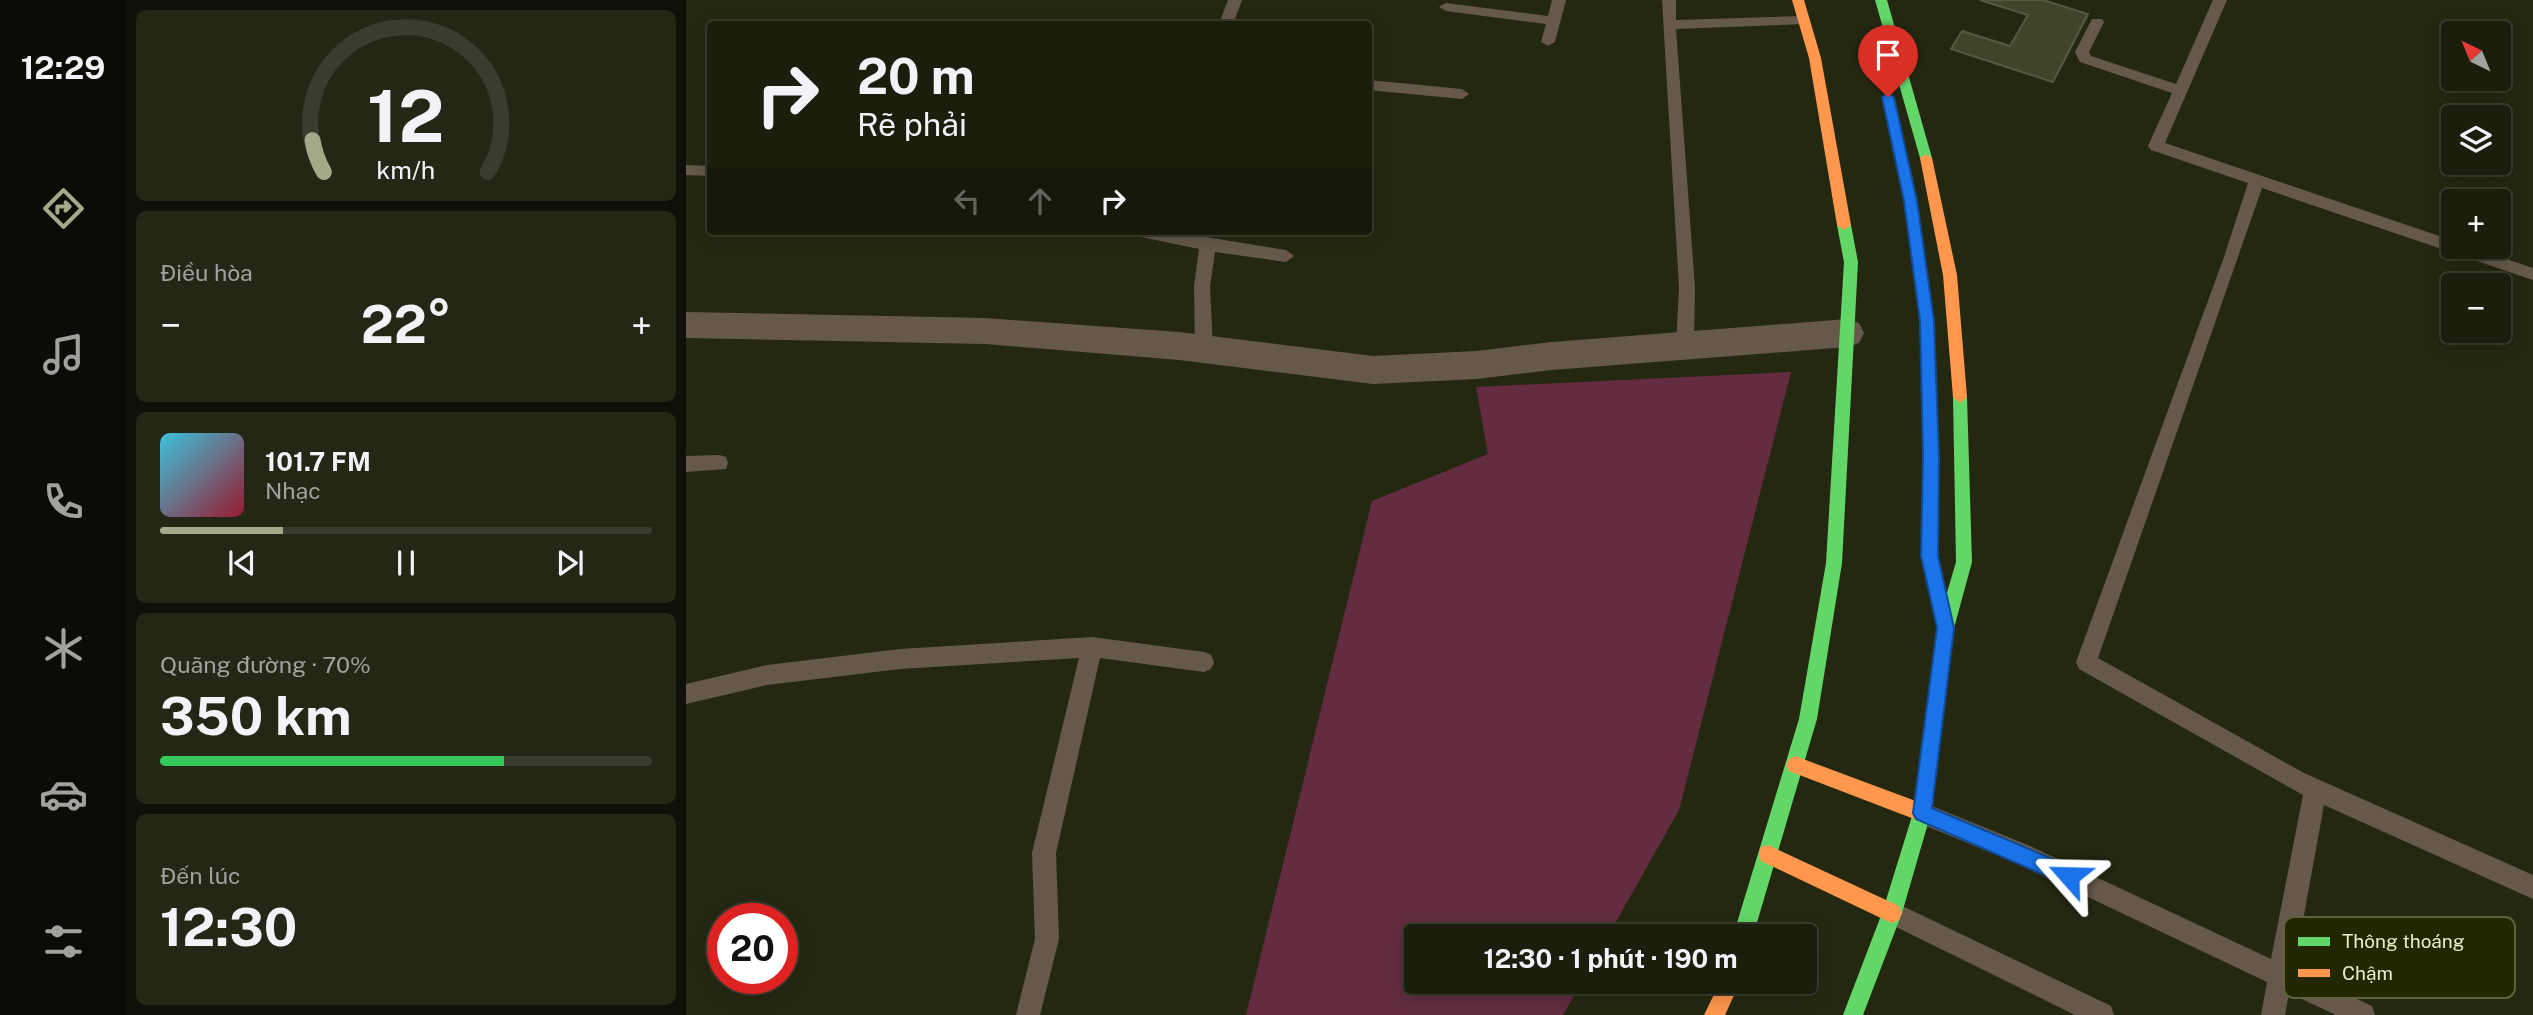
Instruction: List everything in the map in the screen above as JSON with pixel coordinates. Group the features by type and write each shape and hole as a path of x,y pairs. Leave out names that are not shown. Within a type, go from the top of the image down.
{"main road":[{"path":"1748,924 1808,719 1835,563 1851,262 1815,58 1798,0"},
{"path":"1853,1015 1892,913 1922,813 1946,628 1964,562 1961,412 1950,275 1926,154 1881,0"},
{"path":"1908,188 1927,321 1931,457 1929,556 1946,628"},
{"path":"1795,765 1922,813"},
{"path":"1768,854 1892,913"},
{"path":"1714,1015 1724,994"}],"street":[{"path":"686,325 985,331 1204,349 1373,370 1477,365 1685,344 1847,333"}],"lane":[{"path":"1227,21 1235,0"},
{"path":"1548,43 1559,0"},
{"path":"1669,0 1687,288 1685,344"},
{"path":"2220,0 2156,146 2533,274"},
{"path":"1446,7 1553,21"},
{"path":"1670,25 1803,20"},
{"path":"2097,22 2082,52 2085,59 2180,91"},
{"path":"1372,85 1462,94"},
{"path":"686,170 707,171"},
{"path":"2257,180 2232,257 2086,663 2315,790 2533,887"},
{"path":"1160,235 1286,256"},
{"path":"1204,349 1202,286 1208,245"},
{"path":"686,464 719,463"},
{"path":"686,694 767,675 873,662 1092,647 1204,662"},
{"path":"1028,1015 1047,939 1044,853 1092,647"},
{"path":"2292,917 2315,790"},
{"path":"1922,813 2022,854 2284,977"},
{"path":"1892,913 2102,1015"},
{"path":"2273,1015 2284,960"},
{"path":"2327,998 2363,1015"}],"shaded area":[{"path":"1791,372 1679,810 1615,924 1404,924 1404,994 1575,994 1563,1015 1246,1015 1372,501 1488,454 1476,387"}],"building":[{"path":"1980,0 2043,0 2088,14 2053,82 1951,49 1962,31 2010,46 2028,15"}],"traffic: fast":[{"path":"1881,0 1926,158"},
{"path":"1911,202 1927,322 1931,457 1929,556 1944,622"},
{"path":"1747,924 1808,719 1834,563 1851,262 1844,225"},
{"path":"1853,1015 1892,913 1922,813 1946,628 1964,562 1960,397"}],"traffic: slow":[{"path":"1798,0 1815,58 1844,225"},
{"path":"1926,158 1950,275 1960,397"},
{"path":"1795,765 1922,813"},
{"path":"1768,854 1892,913"},
{"path":"1714,1015 1724,994"}],"route":[{"path":"1888,97 1911,201 1927,321 1931,457 1929,556 1946,628 1922,813 2069,876"}]}
